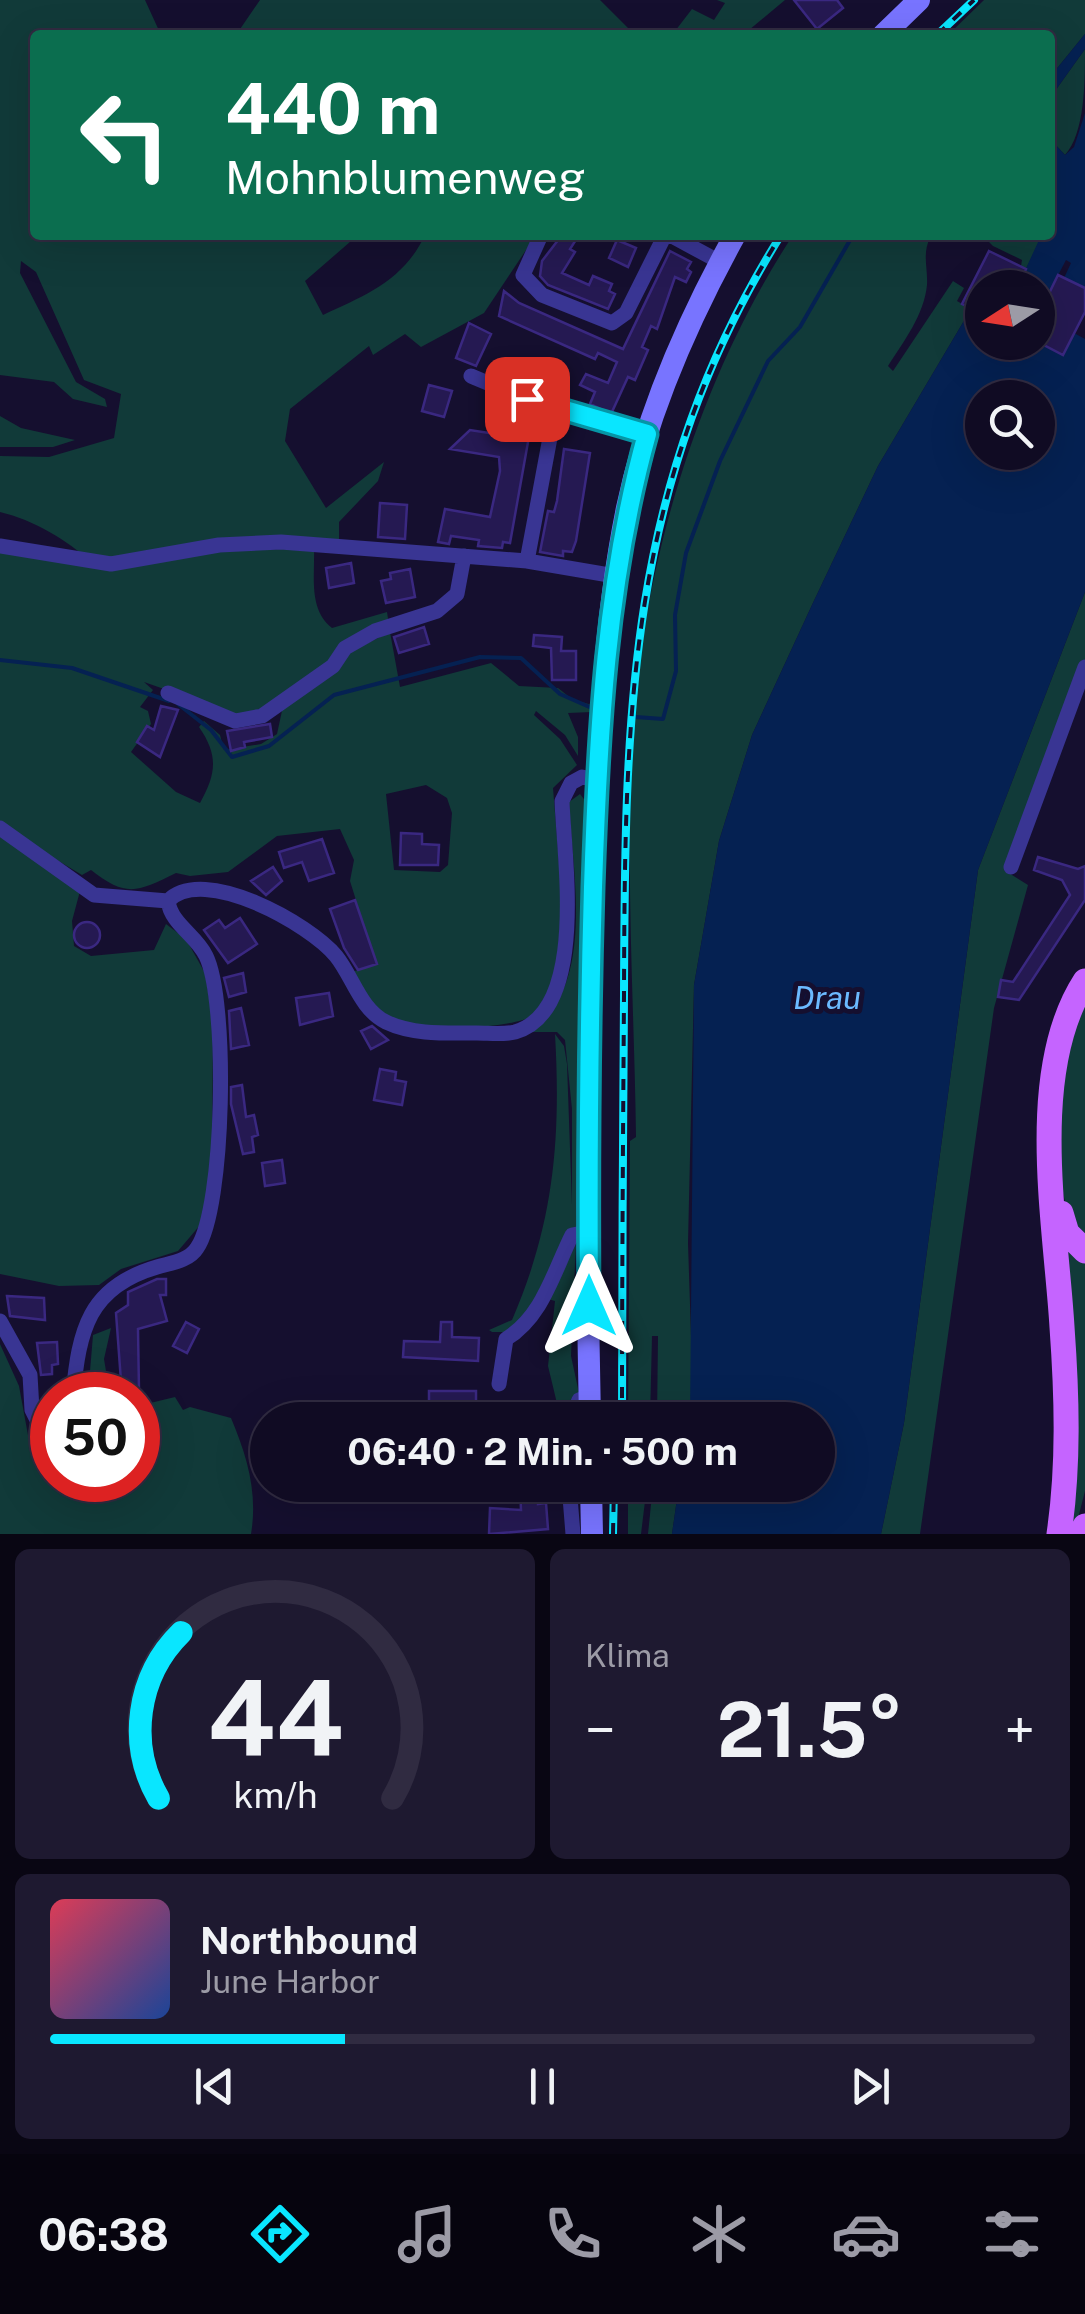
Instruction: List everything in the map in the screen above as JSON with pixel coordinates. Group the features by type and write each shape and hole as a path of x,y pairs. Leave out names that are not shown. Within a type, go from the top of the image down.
{"main road":[{"path":"888,30 919,0"},
{"path":"590,1402 588,1232 597,780 615,576 647,434 680,347 732,240"},
{"path":"1059,1534 1066,1390 1053,1174 1056,1063 1066,1024 1085,981"},
{"path":"1053,1174 1067,1233 1085,1251"},
{"path":"591,1502 592,1534"},
{"path":"1083,1534 1085,1526"}],"street":[{"path":"539,240 522,275 542,295 612,323 626,313 665,240"},
{"path":"678,240 720,262"},
{"path":"471,376 554,410 647,434"},
{"path":"527,561 554,410"},
{"path":"0,546 111,564 219,546 282,542 527,561 615,576"},
{"path":"168,694 235,721 262,716 333,666 345,648 375,630 437,610 457,594 464,556"},
{"path":"1011,868 1085,668"},
{"path":"0,828 73,876 94,895 168,900 177,892 194,888 254,901 336,955 362,1000 384,1021 420,1032 515,1032 534,1022 558,991 566,953 562,801 570,782 582,777 597,780"},
{"path":"76,1372 80,1340 94,1307 134,1274 180,1260 198,1248 216,1182 219,1052 214,989 206,956 170,912 168,900"},
{"path":"499,1384 506,1340 524,1328 537,1311 572,1235 588,1232"},
{"path":"0,1321 30,1375"},
{"path":"571,1502 573,1534"}],"green space":[{"path":"0,0 145,0 159,30 30,30 30,240 352,240 305,281 323,315 369,293 395,275 422,240 533,240 484,313 421,347 405,334 373,355 369,346 290,409 285,441 326,508 384,462 378,481 339,522 339,542 92,562 49,532 0,512 0,456 49,457 114,438 121,394 84,380 36,272 21,261 20,273 76,382 105,399 107,407 73,399 54,382 0,375"},
{"path":"260,0 600,0 630,30 239,30"},
{"path":"717,0 785,0 749,30 676,30 692,9 714,20 725,3"},
{"path":"984,0 1085,0 1085,34 1055,71 1055,30 953,30"},
{"path":"1085,49 1080,120 1065,155 1055,144 1055,91"},
{"path":"790,240 929,240 922,307 888,366 893,371 953,281 964,288 957,301 965,306 965,319 878,466 812,605 752,735 719,841 694,985 688,1243 692,1402 657,1402 658,1336 652,1336 650,1402 628,1402 630,1141 636,1137 630,828 635,705 651,591 663,538 696,432 739,330"},
{"path":"987,240 1040,240 1026,269 1021,266 1022,260"},
{"path":"0,416 21,428 75,440 53,447 0,447"},
{"path":"0,546 101,569 198,552 314,548 316,602 332,628 387,612 389,625 267,706 241,716 144,682 153,690 140,707 148,711 151,724 131,752 176,792 200,803 213,765 210,747 199,727 204,721 220,735 224,750 261,744 277,734 283,706 348,653 390,632 400,687 491,663 519,686 558,688 572,699 592,705 592,712 568,713 578,737 578,756 565,735 536,711 534,715 560,739 577,765 553,788 562,901 556,977 534,1016 520,1021 482,1027 418,1025 400,1021 376,1006 352,972 376,964 350,881 354,860 340,829 277,836 228,872 190,876 176,873 132,889 114,885 91,870 82,875 0,826","holes":["426,785 447,798 452,813 448,865 440,872 394,870 386,794"]},
{"path":"1085,592 1085,659 1004,870 1028,885 994,1008 920,1534 881,1534 904,1423 978,870"},
{"path":"580,794 587,803 576,1228 538,1306 507,1332 492,1332 489,1330 512,1320 546,1215 557,1109 555,1034 564,1046 567,1064 572,1205 572,1109 565,1040 557,1032 530,1032 551,1012 565,986 573,957 576,894 569,802"},
{"path":"0,834 80,891 72,921 74,946 91,956 154,950 166,924 186,939 205,973 213,1023 212,1177 201,1224 178,1251 121,1269 99,1285 59,1286 0,1274"},
{"path":"1085,1000 1085,1243 1071,1219 1062,1190 1059,1124 1068,1057"},
{"path":"1063,1242 1085,1258 1085,1491 1074,1534 1065,1534"},
{"path":"576,1244 571,1356 579,1393 570,1402 557,1402 548,1366 555,1301 548,1299"},
{"path":"111,1328 104,1359 106,1372 90,1372 93,1335"},
{"path":"0,1344 19,1386 30,1446 30,1502 160,1502 160,1401 175,1397 183,1410 190,1407 231,1418 250,1475 251,1534 0,1534"},
{"path":"628,1502 645,1502 641,1534 628,1534"},
{"path":"651,1502 677,1502 672,1534 648,1534"}],"water":[{"path":"1085,34 1085,49 1055,91 1055,71"},
{"path":"1085,113 1085,288 1064,278 1071,263 1066,260 1055,281 1055,270 1025,270 1039,240 1055,240 1055,144 1065,155 1074,147"},
{"name":"Drau","path":"965,319 965,360 1055,360 1055,351 1063,355 1074,333 1085,339 1085,592 978,870 904,1423 881,1534 672,1534 677,1502 835,1502 835,1402 690,1402 694,985 719,841 752,735 878,466"}],"building":[{"path":"794,0 837,0 843,8 817,29"},
{"path":"558,240 576,240 570,249 575,252 562,273 589,285 593,276 612,284 609,291 615,294 608,309 548,285 540,276 542,261"},
{"path":"617,240 636,248 628,267 609,258"},
{"path":"670,251 691,262 687,269 691,272 686,282 675,277 657,329 651,326 642,347 648,350 635,380 628,377 611,414 590,404 595,392 580,385 586,374 608,383 617,362 598,353 595,359 499,316 504,291 519,303 623,349"},
{"path":"989,251 1026,269 1026,270 979,270"},
{"path":"1058,275 1085,288 1085,312 1063,355 1055,351"},
{"path":"469,323 491,334 476,366 456,358"},
{"path":"429,385 452,391 444,417 422,411"},
{"path":"518,408 533,414 510,543 503,542 502,548 478,546 479,540 451,536 449,544 438,542 445,509 490,517 500,471 499,457 450,449 470,430 502,435 506,409"},
{"path":"564,449 590,453 576,541 572,552 563,551 563,556 540,552 548,511 554,512 557,501"},
{"path":"380,503 407,505 405,539 378,537"},
{"path":"351,563 354,583 329,588 326,568"},
{"path":"410,569 415,597 386,603 381,581 391,579 390,573"},
{"path":"424,627 429,644 399,653 394,637"},
{"path":"534,635 562,637 561,651 576,651 576,680 552,680 551,648 533,646"},
{"path":"161,706 178,710 160,757 137,742 147,726 154,730"},
{"path":"270,724 272,737 244,742 245,747 231,751 227,731"},
{"path":"401,833 422,834 422,844 439,845 438,865 400,865"},
{"path":"322,839 334,873 309,881 302,862 284,868 279,852"},
{"path":"1038,857 1078,869 1085,866 1085,900 1019,1000 998,997 1001,980 1013,982 1070,895 1062,880 1034,870"},
{"path":"273,867 282,881 266,895 251,881"},
{"path":"355,900 377,964 358,970 344,948 330,909"},
{"path":"240,918 257,944 228,963 204,930 219,920 225,928"},
{"path":"87,922 96,926 100,935 96,944 87,948 78,944 74,935 78,926"},
{"path":"243,973 246,992 229,997 224,978"},
{"path":"329,993 333,1016 300,1025 296,998"},
{"path":"241,1008 249,1045 231,1049 229,1011"},
{"path":"372,1026 388,1040 371,1049 361,1031"},
{"path":"380,1069 396,1072 395,1080 406,1082 402,1105 374,1100"},
{"path":"242,1085 246,1117 254,1115 258,1135 252,1137 254,1152 243,1154 231,1104 231,1087"},
{"path":"282,1160 285,1183 265,1186 262,1163"},
{"path":"166,1279 166,1295 160,1295 167,1321 138,1329 139,1372 120,1372 116,1313 128,1305 128,1292"},
{"path":"7,1296 44,1298 45,1320 10,1316"},
{"path":"186,1322 199,1329 187,1353 173,1346"},
{"path":"441,1322 452,1322 452,1337 479,1338 478,1361 403,1357 404,1341 440,1342"},
{"path":"57,1342 58,1364 52,1365 52,1372 41,1372 37,1343"},
{"path":"429,1391 476,1391 476,1402 429,1402"},
{"path":"521,1502 546,1503 548,1529 489,1534 490,1508 521,1510"}],"waterway":[{"path":"636,717 663,719 676,671 675,615 686,553 720,461 768,361 800,327 850,240"},
{"path":"178,704 211,730 232,757 269,746 334,695 480,657 521,658 560,694 594,709"},
{"path":"0,660 72,668 169,701"}],"railway":[{"path":"942,30 974,0"},
{"path":"622,1402 627,793 633,697 645,603 663,511 691,419 730,327 778,240"},
{"path":"613,1534 614,1502"}],"route":[{"path":"527,399 647,434 615,576 597,780 590,974 589,1306"}]}
